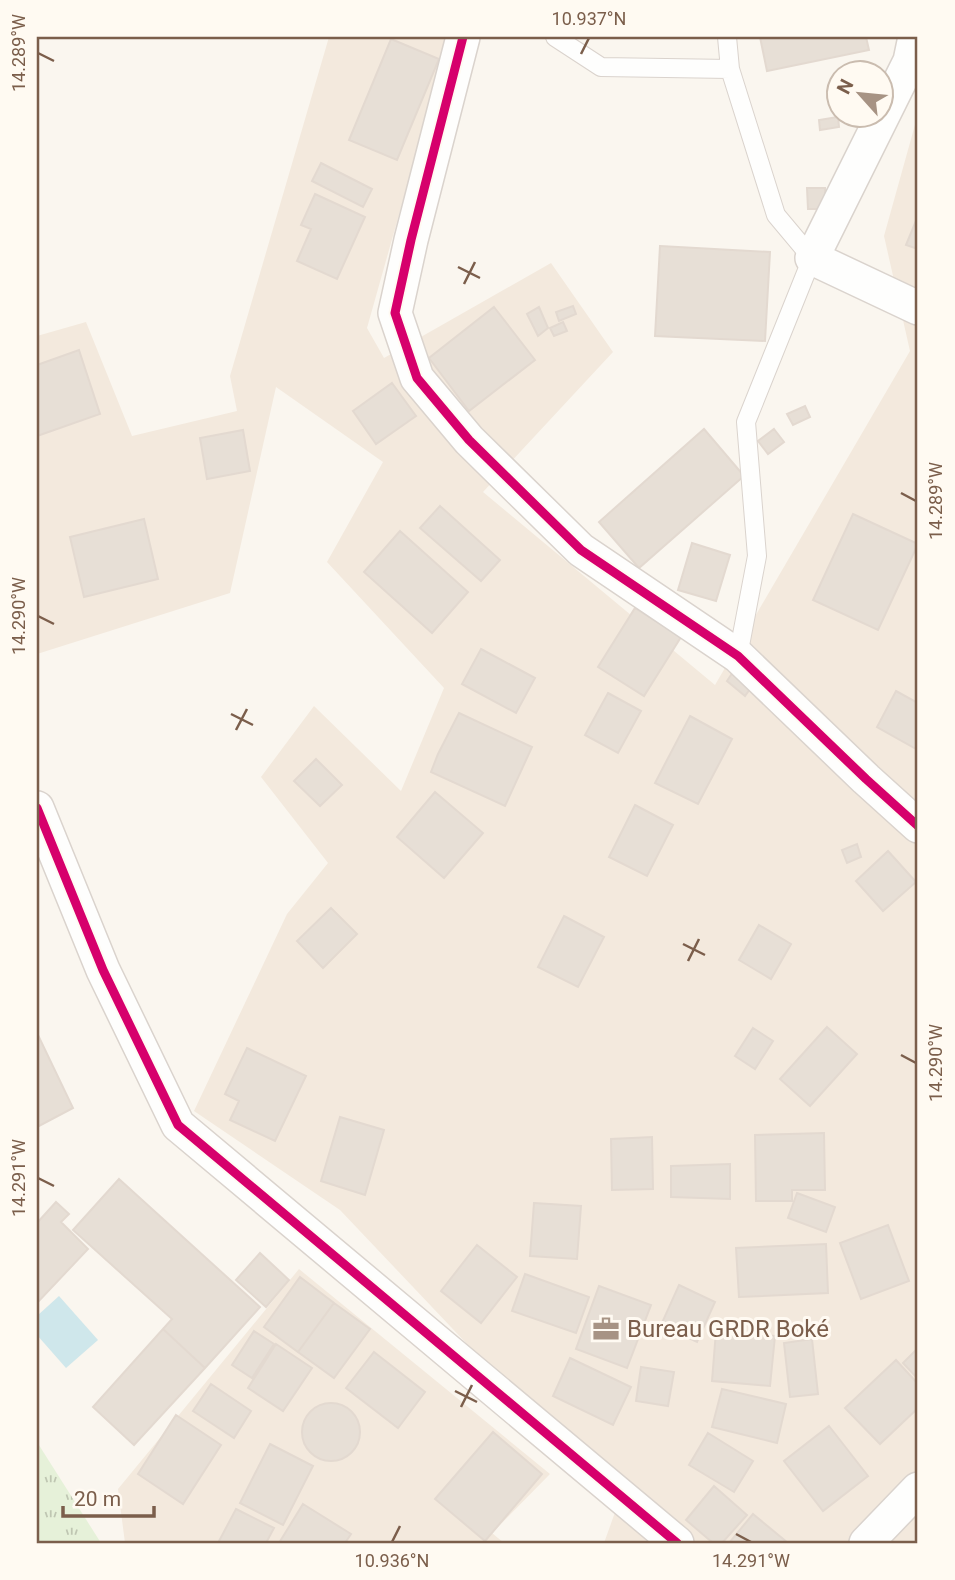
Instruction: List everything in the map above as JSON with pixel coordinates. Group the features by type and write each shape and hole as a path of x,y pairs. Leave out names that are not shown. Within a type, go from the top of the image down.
{"street":[{"path":"463,37 395,313 417,378 469,440 581,550 738,656 918,826"},
{"path":"915,37 910,61 811,258 918,308"},
{"path":"37,808 103,970 178,1125 677,1543"},
{"path":"866,1543 918,1489"}],"lane":[{"path":"555,37 601,67 730,69"},
{"path":"727,37 730,69 776,215 811,258 746,422 757,556 738,656"}],"shaded area":[{"path":"329,37 449,37 367,328 384,358 551,263 613,352 483,492 715,685 910,351 884,236 918,114 918,1543 604,1543 623,1490 505,1384 340,1210 194,1111 287,914 328,863 261,777 314,706 401,791 444,688 327,562 383,462 276,387 230,593 37,654 37,336 86,322 132,436 237,411 230,376"},
{"path":"299,1269 550,1474 492,1533 504,1543 125,1543 118,1489"}],"green space":[{"path":"37,1442 101,1543 37,1543"}],"water":[{"path":"59,1296 98,1340 66,1368 37,1335 37,1316"}],"building":[{"path":"760,37 866,37 869,50 767,71"},
{"path":"391,39 439,59 397,160 349,140"},
{"path":"825,119 825,129 820,130 819,120"},
{"path":"321,163 372,189 363,207 312,181"},
{"path":"807,188 825,188 825,209 808,209"},
{"path":"315,194 365,217 337,279 297,261 311,229 301,225"},
{"path":"918,216 918,249 906,245"},
{"path":"660,246 770,252 765,341 655,336"},
{"path":"573,306 576,314 559,321 556,312"},
{"path":"494,307 535,360 469,411 429,358"},
{"path":"539,307 548,328 538,336 527,314"},
{"path":"563,322 567,331 554,336 550,328"},
{"path":"79,350 100,414 37,436 37,365"},
{"path":"392,383 416,416 376,444 353,411"},
{"path":"805,406 810,417 793,425 787,414"},
{"path":"704,429 744,476 639,568 599,522"},
{"path":"774,429 784,442 768,454 758,441"},
{"path":"243,430 250,471 207,479 200,438"},
{"path":"440,506 500,560 481,581 420,528"},
{"path":"853,514 918,544 878,630 813,600"},
{"path":"144,519 158,579 84,597 70,537"},
{"path":"400,531 468,592 432,633 364,572"},
{"path":"692,543 730,555 716,601 678,590"},
{"path":"635,608 681,637 644,696 598,667"},
{"path":"481,649 535,678 516,713 462,684"},
{"path":"733,672 752,686 745,696 727,681"},
{"path":"896,691 918,703 918,750 877,727"},
{"path":"608,693 641,711 618,753 585,735"},
{"path":"459,713 532,747 505,806 431,772"},
{"path":"690,716 732,739 698,804 655,783"},
{"path":"316,759 342,785 320,806 294,781"},
{"path":"435,792 483,833 444,878 397,837"},
{"path":"635,805 673,825 647,876 609,857"},
{"path":"857,844 861,857 847,863 842,850"},
{"path":"888,851 916,882 883,911 856,881"},
{"path":"331,908 357,934 323,968 297,941"},
{"path":"564,916 604,937 578,987 538,967"},
{"path":"759,925 791,944 771,979 739,960"},
{"path":"827,1027 857,1054 810,1106 780,1079"},
{"path":"753,1028 773,1041 755,1069 735,1056"},
{"path":"37,1033 73,1108 37,1127"},
{"path":"247,1048 306,1076 275,1141 230,1120 239,1101 225,1094"},
{"path":"340,1117 384,1130 365,1195 321,1181"},
{"path":"824,1133 825,1190 792,1190 792,1201 756,1201 755,1135"},
{"path":"652,1137 653,1189 612,1190 611,1139"},
{"path":"730,1164 730,1199 671,1197 671,1166"},
{"path":"119,1179 260,1307 205,1368 163,1329 172,1319 73,1230"},
{"path":"797,1193 835,1207 826,1232 788,1218"},
{"path":"56,1202 69,1214 61,1222 88,1249 37,1303 37,1223"},
{"path":"534,1203 581,1206 577,1259 530,1256"},
{"path":"888,1225 909,1281 861,1299 840,1243"},
{"path":"826,1244 828,1293 739,1297 736,1248"},
{"path":"477,1245 517,1277 481,1323 441,1291"},
{"path":"260,1253 289,1280 266,1307 236,1280"},
{"path":"525,1274 589,1297 576,1333 512,1311"},
{"path":"300,1277 334,1303 298,1352 264,1327"},
{"path":"679,1285 715,1302 697,1342 661,1325"},
{"path":"599,1286 651,1305 627,1368 576,1349"},
{"path":"334,1303 370,1329 334,1378 298,1352"},
{"path":"163,1329 205,1368 134,1445 93,1407"},
{"path":"254,1331 274,1344 252,1378 232,1365"},
{"path":"716,1331 775,1336 770,1386 712,1381"},
{"path":"812,1339 818,1394 790,1397 784,1343"},
{"path":"276,1344 312,1368 283,1411 248,1388"},
{"path":"918,1348 918,1379 903,1363"},
{"path":"374,1352 425,1392 398,1428 346,1388"},
{"path":"570,1358 631,1387 613,1425 553,1396"},
{"path":"896,1360 918,1384 918,1408 880,1444 845,1408"},
{"path":"641,1367 674,1372 668,1406 636,1401"},
{"path":"211,1384 251,1411 234,1438 193,1411"},
{"path":"722,1389 786,1404 777,1443 712,1427"},
{"path":"331,1403 347,1408 355,1416 360,1432 355,1448 347,1456 331,1461 315,1456 307,1448 302,1432 307,1416 315,1408"},
{"path":"176,1415 221,1445 183,1504 138,1474"},
{"path":"829,1426 868,1476 823,1511 784,1461"},
{"path":"493,1432 542,1474 485,1541 435,1499"},
{"path":"708,1433 753,1461 734,1492 689,1465"},
{"path":"270,1444 313,1466 283,1525 240,1503"},
{"path":"714,1486 747,1515 722,1543 713,1543 686,1520"},
{"path":"303,1504 351,1534 345,1543 279,1543"},
{"path":"236,1509 274,1528 266,1543 218,1543"},
{"path":"753,1514 788,1543 729,1543"}],"cycle path":[{"path":"463,37 395,313 417,378 469,440 581,550 738,656 918,826"},
{"path":"37,808 103,970 178,1125 677,1543"}],"place":[{"name":"Bureau GRDR Boké","path":"606,1329"}]}
